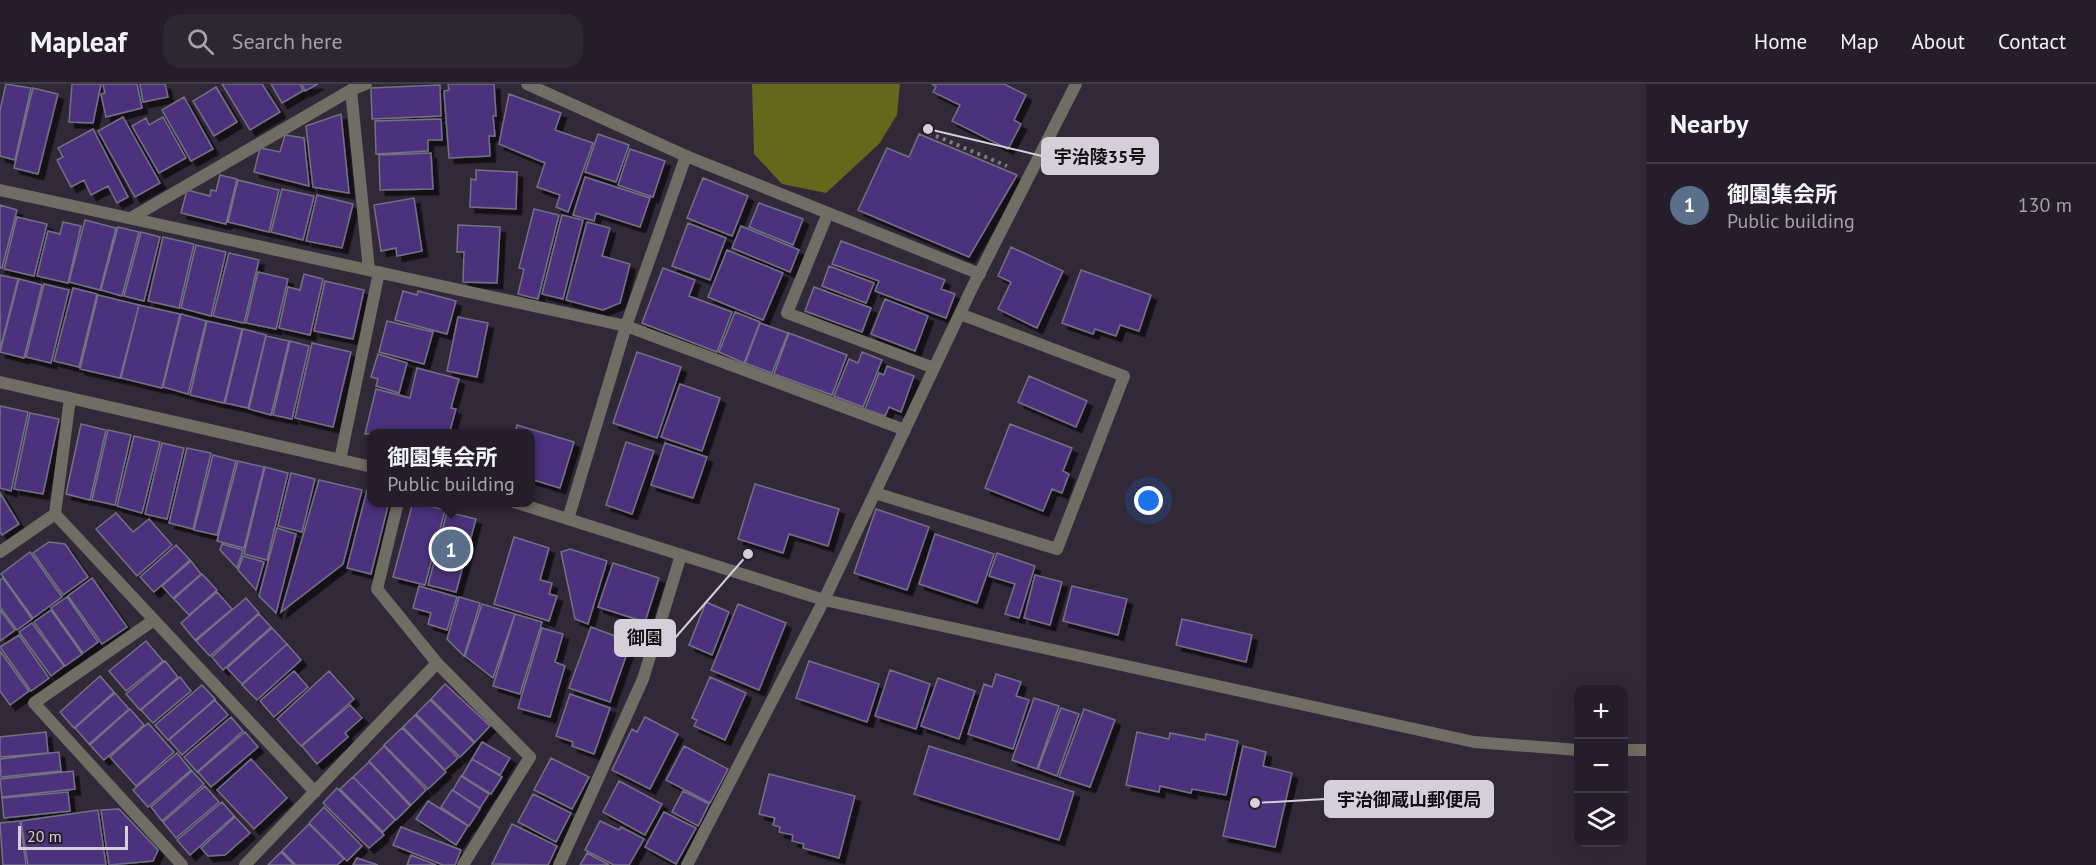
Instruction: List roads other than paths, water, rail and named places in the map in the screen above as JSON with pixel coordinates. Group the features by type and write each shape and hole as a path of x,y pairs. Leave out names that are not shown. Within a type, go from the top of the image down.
{"street":[{"path":"131,218 351,90 366,84"},
{"path":"527,84 686,156 980,274"},
{"path":"687,865 825,600 960,314 1076,84"},
{"path":"340,460 374,271 351,90"},
{"path":"568,519 626,326 686,156"},
{"path":"0,190 626,326 905,430"},
{"path":"828,213 787,313 934,368"},
{"path":"875,493 1057,549 1124,376 960,314"},
{"path":"0,382 367,466"},
{"path":"0,552 55,514 70,398"},
{"path":"397,507 377,589 437,663 530,757 463,865"},
{"path":"530,507 825,600 1474,742 1574,750"},
{"path":"55,514 315,792"},
{"path":"559,865 643,679 681,555"},
{"path":"154,620 34,704 182,865"},
{"path":"245,865 437,663"},
{"path":"1628,750 1646,750"}],"place":[{"name":"宇治陵35号","path":"928,129"},
{"name":"御園集会所","path":"451,549"},
{"name":"御園","path":"748,554"},
{"name":"宇治御蔵山郵便局","path":"1255,803"}]}
